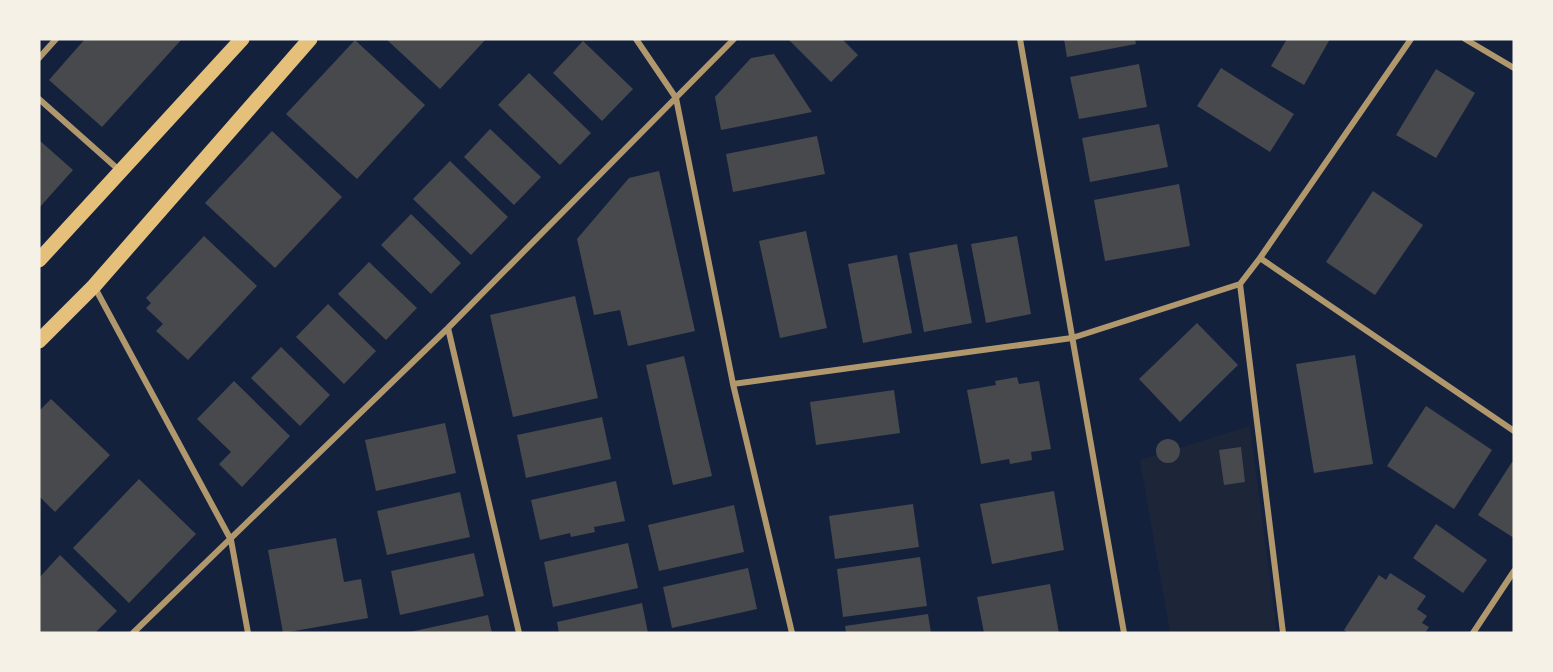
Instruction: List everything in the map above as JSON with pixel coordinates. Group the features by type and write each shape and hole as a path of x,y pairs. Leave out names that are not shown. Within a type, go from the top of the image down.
{"main road":[{"path":"39,260 242,39"},
{"path":"39,341 94,286 310,39"}],"street":[{"path":"39,58 56,39"},
{"path":"636,39 676,98 733,384 792,633"},
{"path":"133,633 448,328 734,39"},
{"path":"1020,39 1124,633"},
{"path":"733,384 1072,338 1240,284 1412,39"},
{"path":"1465,39 1514,68"},
{"path":"39,99 120,171"},
{"path":"1260,258 1514,431"},
{"path":"1240,284 1283,633"},
{"path":"94,286 231,540 248,633"},
{"path":"448,328 519,633"},
{"path":"1473,633 1514,571"}],"shaded area":[{"path":"1250,426 1277,633 1170,633 1140,460"}],"building":[{"path":"85,39 182,39 102,127 49,80"},
{"path":"386,39 486,39 440,89"},
{"path":"788,39 842,39 858,55 831,82"},
{"path":"1064,39 1135,39 1136,44 1067,57"},
{"path":"1287,39 1330,39 1304,85 1271,66"},
{"path":"355,40 425,105 357,179 286,114"},
{"path":"583,41 633,89 602,121 553,73"},
{"path":"774,54 812,112 721,130 715,97 751,58"},
{"path":"1139,64 1147,107 1079,119 1070,77"},
{"path":"1221,68 1294,114 1270,152 1197,106"},
{"path":"1436,69 1475,93 1436,158 1396,135"},
{"path":"529,73 591,133 560,165 498,105"},
{"path":"1159,124 1168,167 1090,182 1082,138"},
{"path":"490,129 541,177 514,205 464,157"},
{"path":"272,131 342,197 275,268 205,203"},
{"path":"817,136 825,174 733,192 726,154"},
{"path":"39,140 73,170 39,208"},
{"path":"450,161 508,217 471,255 413,199"},
{"path":"659,171 695,331 628,346 620,310 594,315 577,239 629,178"},
{"path":"1179,184 1190,246 1105,261 1094,200"},
{"path":"1373,191 1423,225 1375,295 1326,262"},
{"path":"411,214 461,263 431,294 381,245"},
{"path":"806,231 827,328 780,338 759,241"},
{"path":"204,236 257,286 188,360 156,331 163,324 146,308 151,303 146,298"},
{"path":"1017,236 1031,314 986,323 971,244"},
{"path":"957,244 972,323 924,332 909,253"},
{"path":"897,255 912,333 863,343 848,264"},
{"path":"369,262 417,308 386,340 338,294"},
{"path":"575,296 598,398 513,417 490,315"},
{"path":"328,304 376,351 344,384 296,337"},
{"path":"1197,323 1238,365 1180,422 1139,379"},
{"path":"281,347 330,395 300,426 251,378"},
{"path":"1355,355 1373,464 1314,473 1296,364"},
{"path":"684,356 712,476 673,485 646,365"},
{"path":"1017,377 1019,384 1039,381 1051,449 1031,452 1032,460 1010,464 1009,459 981,464 967,390 996,385 995,381"},
{"path":"234,381 290,436 242,487 219,464 231,452 197,419"},
{"path":"894,390 900,433 816,445 810,402"},
{"path":"51,399 110,455 55,512 39,496 39,411"},
{"path":"1426,406 1492,450 1454,509 1387,466"},
{"path":"602,417 611,459 526,478 517,435"},
{"path":"445,423 456,473 376,491 365,440"},
{"path":"1168,439 1173,440 1179,446 1179,456 1173,462 1168,463 1163,462 1157,456 1156,451 1157,446 1163,440"},
{"path":"1241,447 1245,482 1224,485 1219,450"},
{"path":"1512,462 1514,463 1514,538 1478,515"},
{"path":"139,479 196,534 129,603 73,548"},
{"path":"616,481 625,521 594,527 595,532 571,537 570,533 540,540 531,500"},
{"path":"1054,491 1064,550 992,564 980,504"},
{"path":"460,492 470,537 387,555 377,511"},
{"path":"913,504 919,547 835,559 829,516"},
{"path":"734,505 744,552 659,571 648,525"},
{"path":"1436,524 1487,560 1463,593 1413,558"},
{"path":"336,538 344,582 361,579 368,618 283,633 268,550"},
{"path":"628,543 638,588 553,607 544,562"},
{"path":"474,553 484,596 400,615 391,571"},
{"path":"60,555 117,611 95,633 39,633 39,578"},
{"path":"920,557 927,606 843,617 837,569"},
{"path":"748,568 757,609 672,628 663,587"},
{"path":"1390,573 1426,596 1417,609 1427,616 1422,623 1429,627 1425,633 1348,633 1344,630 1379,575 1386,580"},
{"path":"1050,584 1059,633 984,633 977,597"},
{"path":"642,603 648,633 559,633 557,622"},
{"path":"928,614 931,633 846,633 845,626"},
{"path":"488,615 492,633 410,633 410,632"}]}
